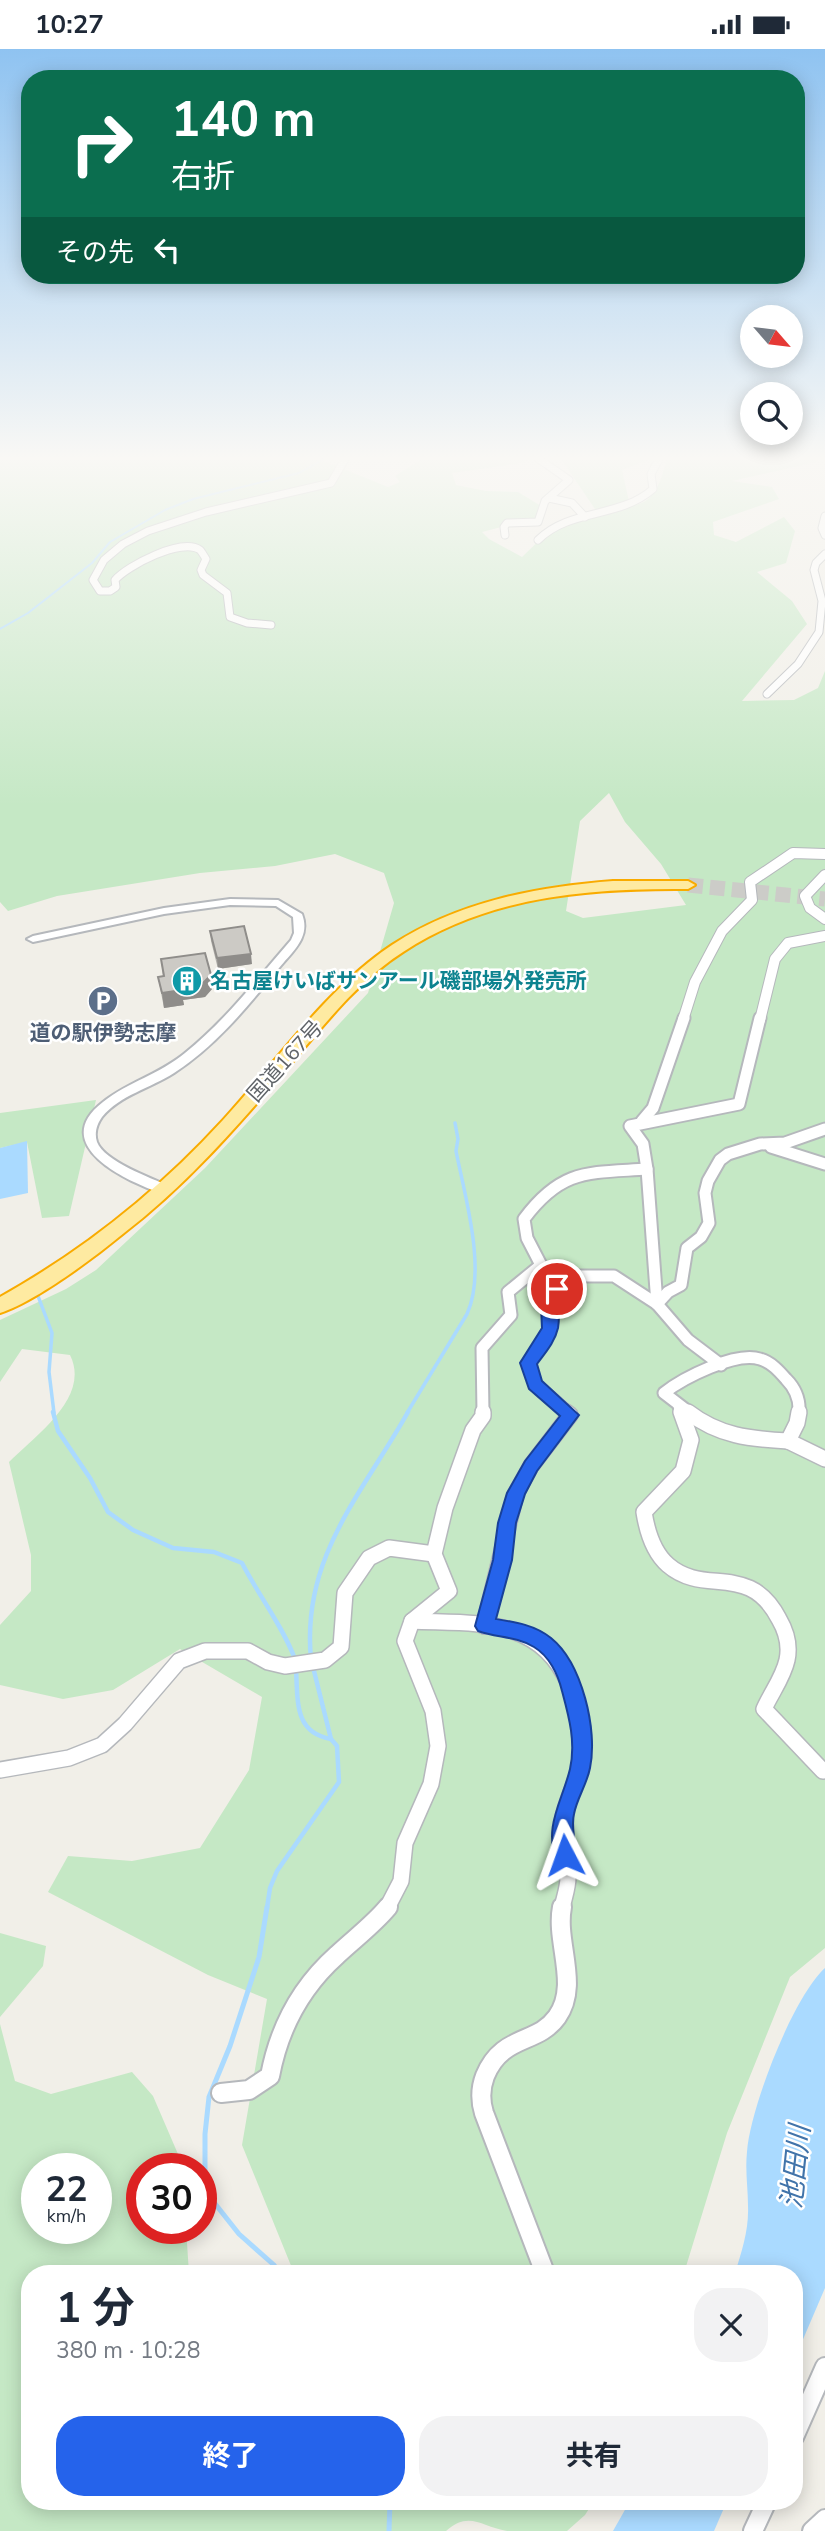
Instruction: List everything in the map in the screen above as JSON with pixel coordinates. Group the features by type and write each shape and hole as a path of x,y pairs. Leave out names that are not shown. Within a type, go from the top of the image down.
{"highway":[{"name":"国道167号","path":"0,1306 49,1277 115,1231 164,1189 204,1151 349,988 383,959 420,935 481,909 551,891 619,884 688,885"}],"street":[{"path":"96,575 93,580 100,591 110,591 116,587 116,578 120,575"},
{"path":"203,575 227,593 227,610 230,617 247,623 271,625"},
{"path":"767,694 798,664 819,632 822,601 815,575"},
{"path":"642,1121 653,1108 665,1078 695,982 722,931 752,900 750,881 793,853 825,854"},
{"path":"825,875 805,896 810,908 825,919"},
{"path":"33,939 164,911 230,902 278,903 298,916 300,933 296,941 206,1042 169,1070 102,1108 93,1118 89,1140 95,1151 164,1189"},
{"path":"657,1304 647,1169 643,1144 630,1127 642,1121 739,1104 775,959 788,943 825,936"},
{"path":"657,1304 668,1292 681,1285 687,1248 701,1237 709,1223 705,1193 708,1181 720,1160 728,1154 760,1144 785,1143 825,1129"},
{"path":"760,1144 825,1164"},
{"path":"221,2092 249,2090 270,2076 282,2031 308,1985 319,1971 384,1913 398,1890 404,1870 405,1843 432,1783 438,1756 439,1732 431,1701 405,1641 412,1621 449,1591 434,1554 453,1485 473,1430 482,1416 482,1348 511,1315 508,1292 541,1265 527,1238 524,1219 537,1199 552,1184 571,1175 647,1169"},
{"path":"484,1626 516,1493 531,1466 570,1415 535,1384 529,1363 550,1328 549,1306 557,1289 577,1276 614,1276 657,1304 688,1340 721,1365"},
{"path":"788,1441 800,1417 797,1390 789,1380 758,1358 721,1365 673,1384 664,1393 717,1430 741,1438 788,1441 825,1459"},
{"path":"679,1406 691,1440 683,1471 644,1512 644,1523 655,1549 669,1566 694,1577 744,1584 778,1614 788,1635 788,1657 764,1709 822,1771"},
{"path":"0,1770 69,1758 102,1745 125,1724 179,1661 205,1651 248,1651 268,1662 285,1666 325,1660 341,1647 345,1593 369,1558 388,1548 434,1554"},
{"path":"412,1621 520,1631 543,1643 557,1657 568,1676 583,1734 580,1769 562,1824 568,1877 560,1923 569,1993 551,2025 533,2037 505,2048 488,2073 481,2099 506,2174 533,2234 543,2265"},
{"path":"803,2417 825,2367"},
{"path":"752,2531 762,2510"},
{"path":"811,2531 825,2519"}],"green space":[{"path":"0,575 760,575 792,601 807,624 742,701 794,700 818,688 825,671 825,1948 790,1977 727,2133 686,2265 291,2265 242,2145 267,1999 208,1975 48,1892 68,1856 132,1861 200,1848 249,1770 262,1697 180,1649 113,1690 63,1699 0,1685 0,1625 31,1591 31,1555 9,1462 58,1414 73,1386 75,1371 70,1355 22,1349 0,1382 0,1320 66,1289 96,1270 205,1168 368,993 394,903 384,873 335,854 275,866 200,873 57,896 8,911 0,902","holes":["609,793 625,822 661,864 686,905 583,918 566,911 580,821"]},
{"path":"96,1100 69,1216 42,1218 27,1142 0,1148 0,1113"},
{"path":"0,1933 46,1946 43,1966 0,2017"},
{"path":"0,2024 15,2081 51,2094 132,2072 153,2096 178,2153 126,2153 126,2244 187,2244 188,2265 21,2265 21,2510 588,2510 567,2531 507,2531 469,2521 454,2525 446,2531 0,2531"}],"water":[{"path":"27,1141 28,1193 0,1199 0,1148"},
{"name":"池田川","path":"825,1968 825,2288 803,2339 803,2265 737,2265 747,2223 746,2159 756,2109 787,2027 813,1982"},
{"path":"625,2510 723,2510 714,2531 613,2531"}],"building":[{"path":"244,926 251,954 217,958 210,931"},
{"path":"205,953 211,975 203,983 181,986 182,990 162,993 158,977 164,976 161,959"}],"waterway":[{"path":"0,629 28,613 77,575"},
{"path":"407,1413 467,1314 473,1296 475,1255 456,1151 458,1139 455,1123"},
{"path":"38,1296 52,1333 49,1372 54,1413"},
{"path":"53,1412 58,1431 90,1478 108,1512 133,1530 173,1548 214,1552 242,1563 284,1634 295,1659"},
{"path":"311,1659 310,1623 315,1589 325,1558 338,1528 408,1412"},
{"path":"313,1667 331,1739"},
{"path":"296,1670 298,1704 304,1723 319,1736 331,1739"},
{"path":"267,1908 270,1888 277,1871 339,1782 337,1746 331,1739"},
{"path":"267,1907 259,1957 230,2046 209,2097 205,2134 205,2191 239,2234 274,2265"},
{"path":"389,2531 390,2510"}],"tunnel":[{"path":"688,885 825,899"}],"place":[{"name":"名古屋けいばサンアール磯部場外発売所","path":"187,981"},
{"name":"道の駅伊勢志摩","path":"103,1001"}],"route":[{"path":"557,1289 549,1306 550,1328 529,1363 535,1384 570,1415 531,1466 516,1493 484,1626 520,1631 543,1643 557,1657 568,1676 583,1734 580,1769 563,1816 565,1855"}]}
